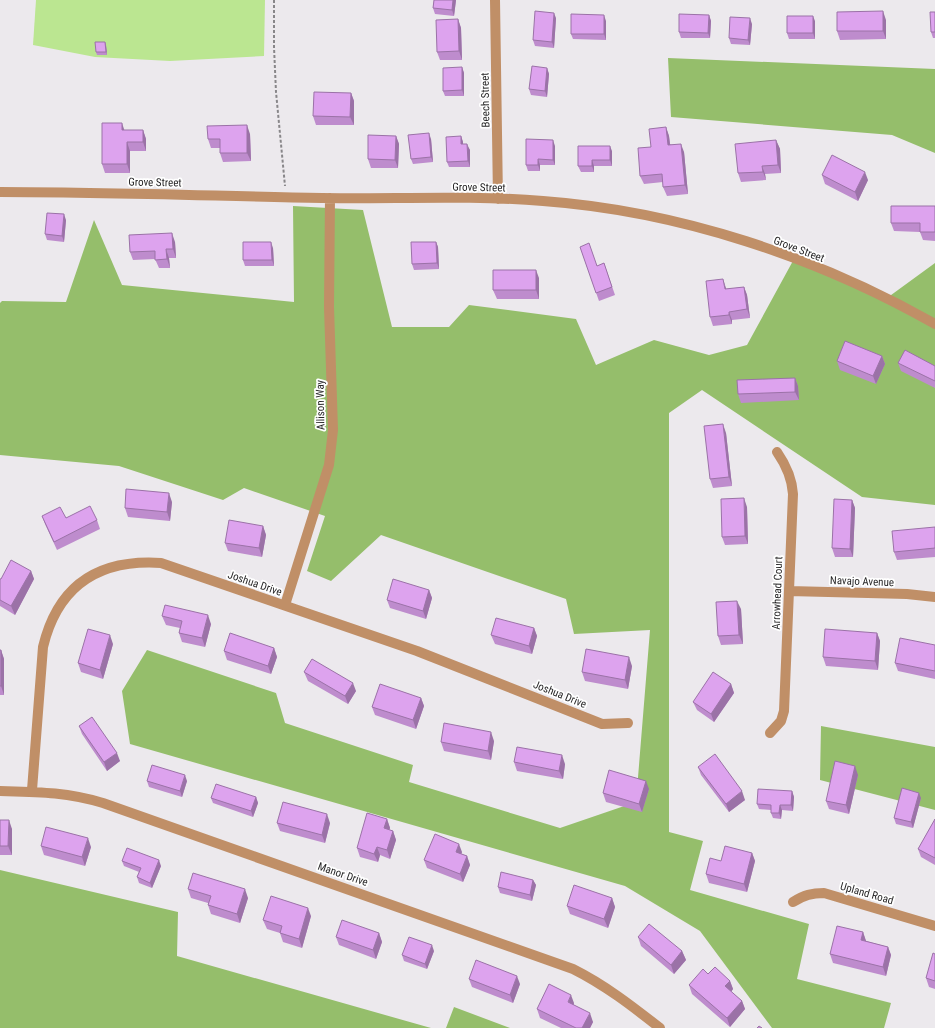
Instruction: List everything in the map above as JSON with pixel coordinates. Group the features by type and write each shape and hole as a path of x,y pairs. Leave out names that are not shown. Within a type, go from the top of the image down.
{"street":[{"name":"Beech Street","path":"495,0 498,199"},
{"name":"Grove Street","path":"0,192 330,198 498,199 543,201 600,207 671,220 713,231 815,267 866,289 935,324"},
{"name":"Allison Way","path":"285,605 329,465 333,430 330,307 330,198"},
{"name":"Arrowhead Court","path":"770,733 781,722 784,711 792,488 790,475 777,452"},
{"name":"Joshua Drive","path":"32,790 43,647 47,632 54,615 63,601 74,589 88,578 102,570 120,564 138,562 161,564 417,651 602,724 628,723"},
{"name":"Navajo Avenue","path":"789,591 907,594 935,597"},
{"name":"Manor Drive","path":"0,791 32,790 60,793 103,803 573,968 613,992 660,1028"},
{"name":"Upland Road","path":"793,902 803,895 814,893 824,894 935,926"}],"path":[{"path":"274,0 276,92 285,197"}],"green space":[{"path":"36,0 265,0 264,56 170,61 95,57 33,45"},
{"path":"668,58 935,69 935,153 892,135 671,117"},
{"path":"293,206 363,210 392,327 449,327 469,305 576,319 596,365 654,340 709,355 747,345 794,259 887,298 935,263 935,505 862,497 702,390 669,413 669,832 703,841 690,890 809,924 797,979 891,1003 884,1028 772,1028 700,931 625,886 130,744 122,691 147,650 276,693 285,723 413,765 409,782 560,828 636,802 650,630 574,634 566,599 381,535 331,581 307,571 325,516 244,488 223,500 119,466 0,455 0,303 2,301 66,302 94,220 122,285 294,302"},
{"path":"821,726 935,747 935,810 820,780"},
{"path":"0,870 178,912 177,956 431,1028 0,1028"},
{"path":"454,1007 510,1028 446,1028"}],"building":[{"path":"434,0 453,0 452,10 433,8"},
{"path":"535,11 554,13 552,42 533,40"},
{"path":"883,11 883,31 837,31 837,12"},
{"path":"930,12 935,12 935,32 931,32"},
{"path":"571,14 604,15 604,34 571,34"},
{"path":"679,14 709,15 708,33 679,32"},
{"path":"787,16 813,16 813,33 787,33"},
{"path":"730,17 750,18 748,40 729,38"},
{"path":"458,19 459,51 437,52 436,20"},
{"path":"95,42 105,42 106,52 96,52"},
{"path":"532,66 547,68 545,91 529,89"},
{"path":"462,67 462,90 443,91 443,68"},
{"path":"314,92 351,93 350,117 313,116"},
{"path":"102,123 122,123 122,130 143,130 143,142 127,142 127,164 102,164"},
{"path":"247,125 247,153 220,153 220,139 208,139 207,126"},
{"path":"666,127 668,145 681,144 685,185 663,187 662,174 640,176 638,148 651,147 649,129"},
{"path":"429,133 431,157 411,159 408,135"},
{"path":"368,135 396,136 395,160 368,159"},
{"path":"461,136 461,144 467,144 468,161 447,162 446,137"},
{"path":"526,139 553,140 553,160 538,159 538,165 526,165"},
{"path":"776,140 778,165 762,166 763,172 738,173 735,144"},
{"path":"578,146 610,146 610,160 592,160 592,166 578,166"},
{"path":"832,155 865,172 855,192 822,175"},
{"path":"891,206 935,206 935,232 920,232 920,223 891,223"},
{"path":"47,213 64,214 62,236 45,234"},
{"path":"172,233 173,249 166,249 167,259 155,260 155,251 130,252 129,235"},
{"path":"243,242 271,242 272,260 243,260"},
{"path":"411,242 436,242 437,263 412,264"},
{"path":"589,243 597,266 604,263 612,287 596,293 580,247"},
{"path":"493,270 536,270 536,290 493,290"},
{"path":"723,279 725,289 744,287 747,309 729,312 729,315 710,317 706,281"},
{"path":"845,341 882,356 873,376 837,361"},
{"path":"905,350 935,366 935,381 898,363"},
{"path":"795,378 795,392 738,394 737,380"},
{"path":"723,424 729,477 710,479 704,426"},
{"path":"126,489 169,493 167,512 125,508"},
{"path":"744,498 745,536 722,537 721,499"},
{"path":"834,499 852,500 850,549 832,548"},
{"path":"90,506 97,520 54,542 42,516 60,507 66,518"},
{"path":"229,520 263,526 259,548 225,543"},
{"path":"935,527 935,548 894,552 892,531"},
{"path":"11,560 31,571 11,606 0,600 0,579"},
{"path":"393,579 429,590 423,611 387,600"},
{"path":"737,601 739,635 718,636 716,602"},
{"path":"165,605 208,615 202,638 179,633 182,621 162,616"},
{"path":"496,618 534,628 529,646 491,635"},
{"path":"88,629 110,635 100,670 78,663"},
{"path":"825,629 877,633 875,661 823,657"},
{"path":"230,633 274,648 268,666 224,651"},
{"path":"900,638 935,645 935,671 895,663"},
{"path":"586,649 629,657 625,680 582,672"},
{"path":"1,650 1,686 0,686"},
{"path":"312,659 353,683 345,696 304,672"},
{"path":"713,672 731,684 711,714 693,702"},
{"path":"380,684 421,698 413,720 372,707"},
{"path":"92,717 117,753 104,762 79,726"},
{"path":"444,723 491,732 488,751 441,742"},
{"path":"517,747 562,755 559,771 514,762"},
{"path":"715,754 742,791 726,804 698,767"},
{"path":"835,761 855,766 846,805 826,801"},
{"path":"152,765 185,775 180,791 147,781"},
{"path":"609,770 646,781 639,804 603,793"},
{"path":"216,784 256,797 251,811 211,798"},
{"path":"902,788 919,793 911,822 894,818"},
{"path":"758,789 792,791 791,805 780,805 779,813 771,813 771,805 757,804"},
{"path":"283,802 327,814 322,835 277,823"},
{"path":"367,813 387,819 384,828 393,831 387,850 377,847 374,854 357,848"},
{"path":"935,819 935,858 918,849"},
{"path":"0,820 9,820 8,846 0,846"},
{"path":"46,827 88,838 82,857 41,846"},
{"path":"435,834 459,844 456,852 467,856 460,874 424,860"},
{"path":"725,846 752,853 744,884 706,874 710,858 721,861"},
{"path":"127,848 159,860 150,883 137,877 141,868 122,861"},
{"path":"501,872 533,880 530,895 498,887"},
{"path":"193,873 245,889 237,914 208,905 211,896 188,889"},
{"path":"574,885 612,898 604,919 567,906"},
{"path":"271,896 308,908 299,939 280,933 282,926 263,920"},
{"path":"342,920 379,933 373,950 336,937"},
{"path":"649,924 682,951 671,965 638,937"},
{"path":"837,926 863,932 861,940 888,947 883,967 830,954"},
{"path":"409,937 432,945 425,964 402,955"},
{"path":"933,953 935,954 935,981 926,978"},
{"path":"476,960 517,976 510,995 469,979"},
{"path":"715,967 730,981 725,986 742,1001 727,1018 689,985 703,969 708,974"},
{"path":"549,984 571,995 568,1002 590,1013 582,1028 576,1028 537,1009"}]}
